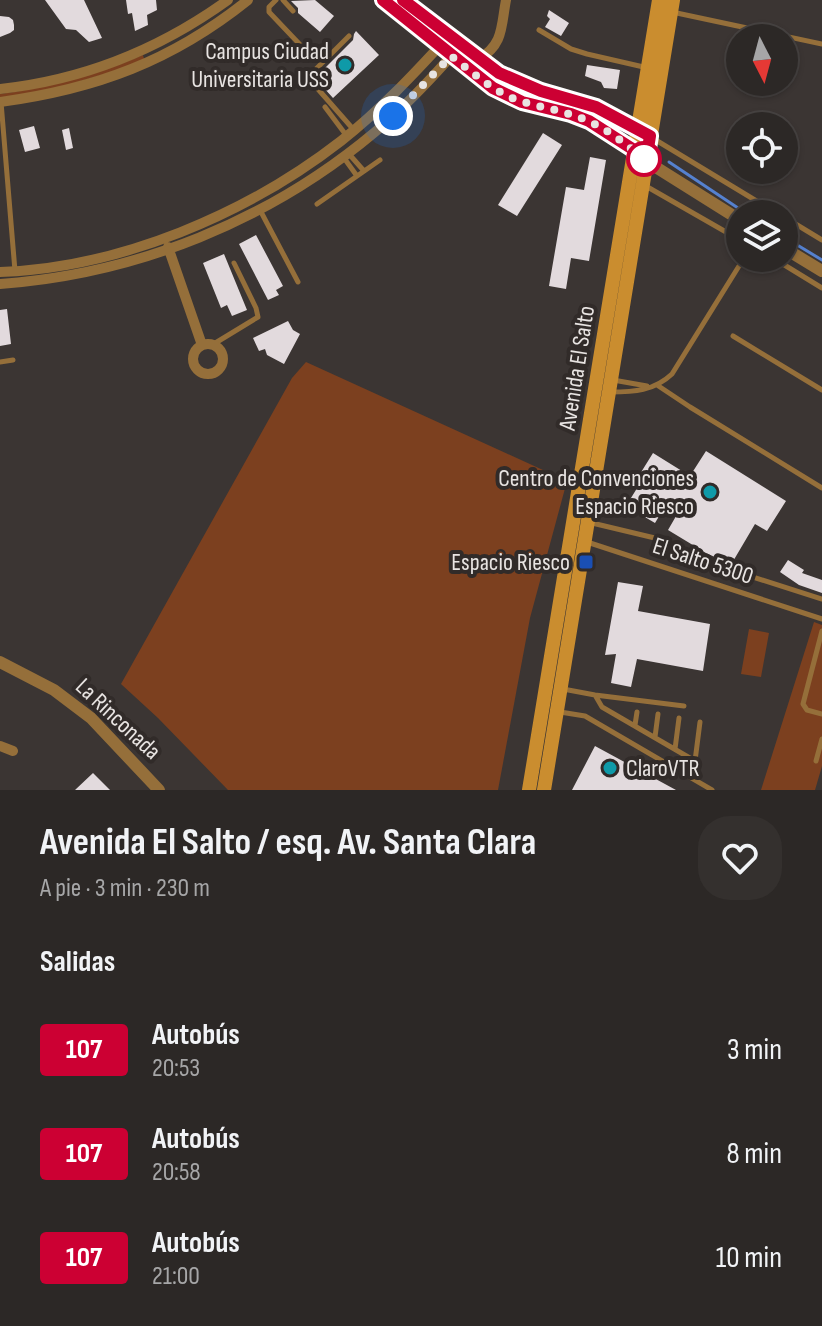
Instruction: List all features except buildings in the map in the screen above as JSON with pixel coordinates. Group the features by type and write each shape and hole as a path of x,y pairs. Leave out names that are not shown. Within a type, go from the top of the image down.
{"main road":[{"name":"Avenida El Salto","path":"581,521 610,386 646,161 644,133 649,68 659,0"},
{"name":"Avenida El Salto","path":"529,790 554,687 634,150 644,133 672,6"},
{"name":"Avenida El Salto","path":"544,790 550,710"}],"street":[{"path":"0,89 60,79 144,51 228,0"},
{"path":"0,102 68,90 150,62 219,22 248,0"},
{"path":"383,0 502,93 522,102 589,121 726,211"},
{"path":"403,0 499,73 596,107 644,133"},
{"path":"479,59 497,42 506,0"},
{"path":"0,272 59,266 90,259 165,237 256,197 347,135 395,92 449,35"},
{"path":"157,45 163,56"},
{"path":"0,284 115,266 169,250 260,209 346,155 393,116 461,45"},
{"path":"144,51 150,62"},
{"path":"346,155 347,135"},
{"path":"331,148 346,155"},
{"path":"165,237 207,345"},
{"path":"798,256 822,271"},
{"name":"La Rinconada","path":"0,662 54,690 91,718 159,790"},
{"path":"0,746 13,751"}],"lane":[{"path":"276,0 269,7 269,12 307,52"},
{"path":"283,0 293,11"},
{"path":"672,6 822,44"},
{"path":"539,30 571,49 649,68"},
{"path":"347,135 309,76 349,36"},
{"path":"0,102 15,271"},
{"path":"325,107 347,135"},
{"path":"644,133 755,200"},
{"path":"346,155 364,171"},
{"path":"346,155 357,176"},
{"path":"317,204 380,160"},
{"path":"642,184 726,232"},
{"path":"260,209 298,282"},
{"path":"798,225 822,240"},
{"path":"207,345 258,317 234,263"},
{"path":"610,386 639,391 654,386 672,374 735,272"},
{"path":"796,272 822,288"},
{"path":"733,336 822,390"},
{"path":"0,362 13,360"},
{"path":"610,386 654,386 822,488"},
{"path":"581,521 659,539 731,570 822,599"},
{"name":"El Salto 5300","path":"578,539 822,619"},
{"path":"822,631 803,704 807,710 822,714"},
{"path":"554,687 684,706"},
{"path":"595,695 602,707 695,761 700,722"},
{"path":"550,710 585,716 712,790"},
{"path":"635,725 637,712"},
{"path":"655,737 658,714"},
{"path":"675,749 679,718"},
{"path":"816,761 822,739"}],"shaded area":[{"path":"390,0 398,0 497,80 523,89 518,96 503,88"},
{"path":"143,55 144,59 115,71 57,88 0,98 0,94 73,79"},
{"path":"306,362 567,481 530,618 498,790 228,790 121,684 292,378"},
{"path":"814,622 822,625 822,766 815,790 761,790"},
{"path":"749,629 769,633 761,677 741,674"}],"waterway":[{"path":"669,162 726,200"},
{"path":"798,245 822,260"}],"bus line":[{"name":"107","path":"383,0 493,88 513,99 589,121 646,161 650,136 596,107 541,91 499,73 403,0"}],"place":[{"name":"Campus Ciudad Universitaria USS","path":"345,65"},
{"name":"Centro de Convenciones Espacio Riesco","path":"710,492"},
{"name":"Espacio Riesco","path":"586,562"},
{"name":"ClaroVTR","path":"610,768"}],"route":[{"path":"393,116 451,56 513,99 589,121 646,161 644,159"}]}
